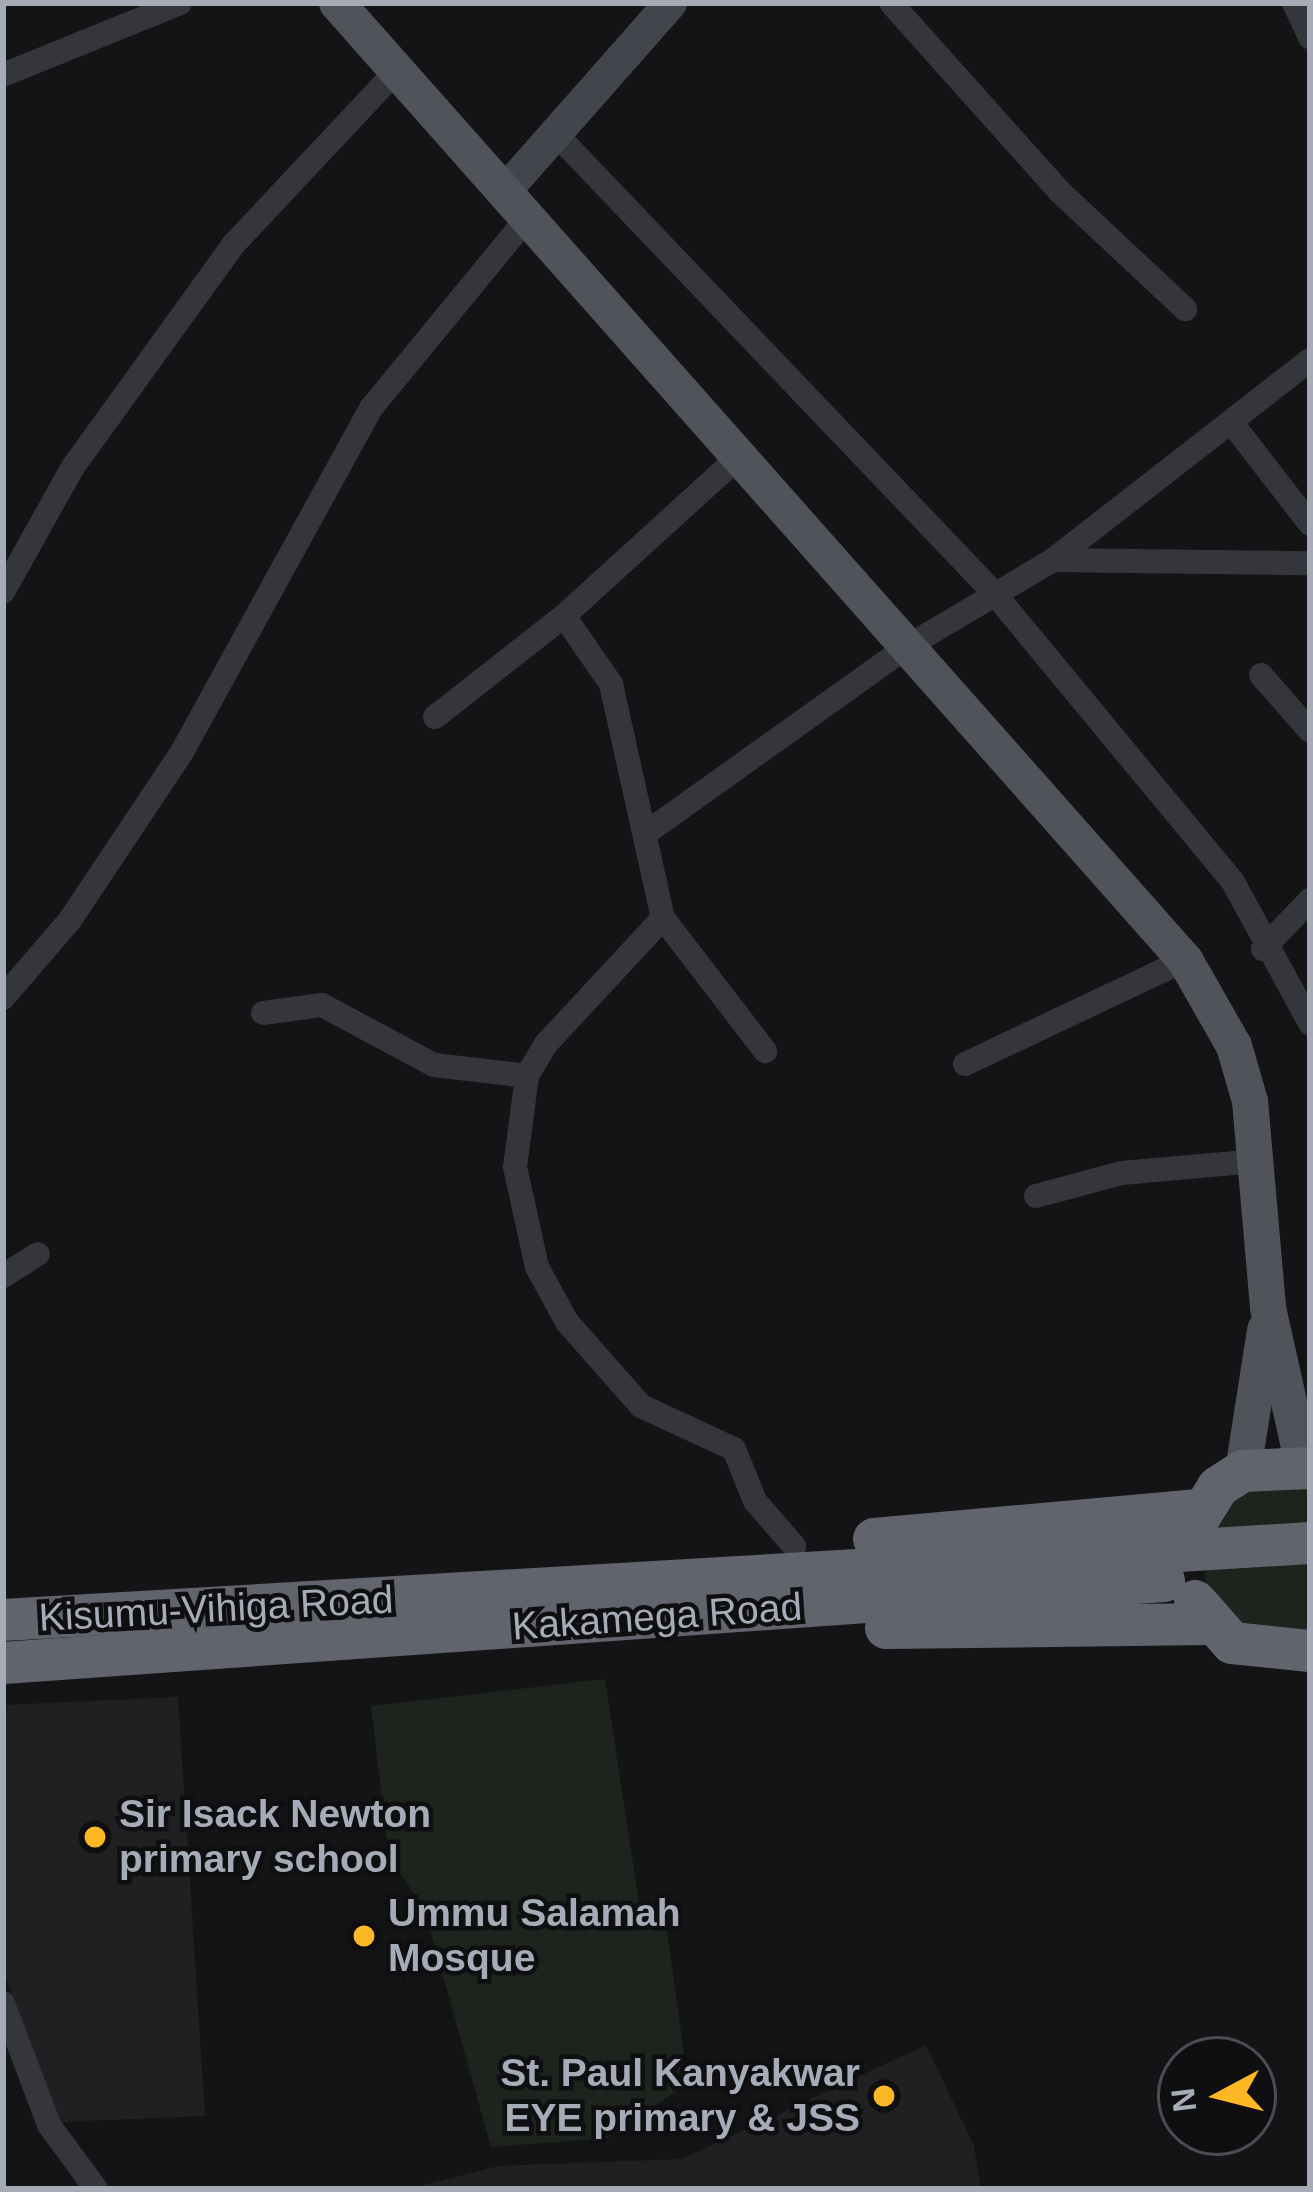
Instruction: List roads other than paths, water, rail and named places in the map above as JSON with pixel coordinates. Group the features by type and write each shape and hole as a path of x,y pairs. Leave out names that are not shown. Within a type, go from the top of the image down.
{"highway":[{"path":"434,1616 526,1568 1198,1510 1243,1471 1306,1467"},
{"path":"1198,1510 1186,1569 1209,1624"},
{"path":"434,1616 1310,1544"},
{"name":"Kakamega Road","path":"3,1663 434,1616 1310,1568"},
{"path":"434,1616 516,1652 870,1629 1209,1624 1260,1654 1310,1651"},
{"name":"Kisumu-Vihiga Road","path":"3,1620 434,1616"}],"main road":[{"path":"337,3 743,453 1185,960 1234,1046 1257,1161 1268,1308 1306,1467"},
{"path":"1243,1471 1268,1308"}],"street":[{"path":"3,75 180,3"},
{"path":"3,998 70,920 182,752 371,407 516,203 557,135 670,3"},
{"path":"891,3 1059,191 1185,309"},
{"path":"1294,3 1310,38"},
{"path":"3,592 74,467 233,245 398,69"},
{"path":"557,135 994,593 1233,882 1263,949 1310,1023"},
{"path":"646,833 910,645 1053,560 1231,422 1305,371"},
{"path":"1231,422 1310,524"},
{"path":"435,717 564,616 743,453"},
{"path":"1053,560 1310,563"},
{"path":"564,616 611,684 663,918 765,1051"},
{"path":"1261,675 1310,731"},
{"path":"1263,949 1310,900"},
{"path":"663,918 527,1076 515,1167 537,1268 567,1322 641,1406 734,1449 755,1501 794,1546"},
{"path":"965,1064 1185,960"},
{"path":"263,1012 322,1005 434,1065 527,1076"},
{"path":"1036,1196 1122,1173 1257,1161"},
{"path":"3,1276 38,1254"},
{"path":"3,2003 49,2125 96,2189"}],"place":[{"name":"Sir Isack Newton primary school","path":"95,1837"},
{"name":"Ummu Salamah Mosque","path":"364,1936"},
{"name":"St. Paul Kanyakwar EYE primary & JSS","path":"884,2096"}]}
